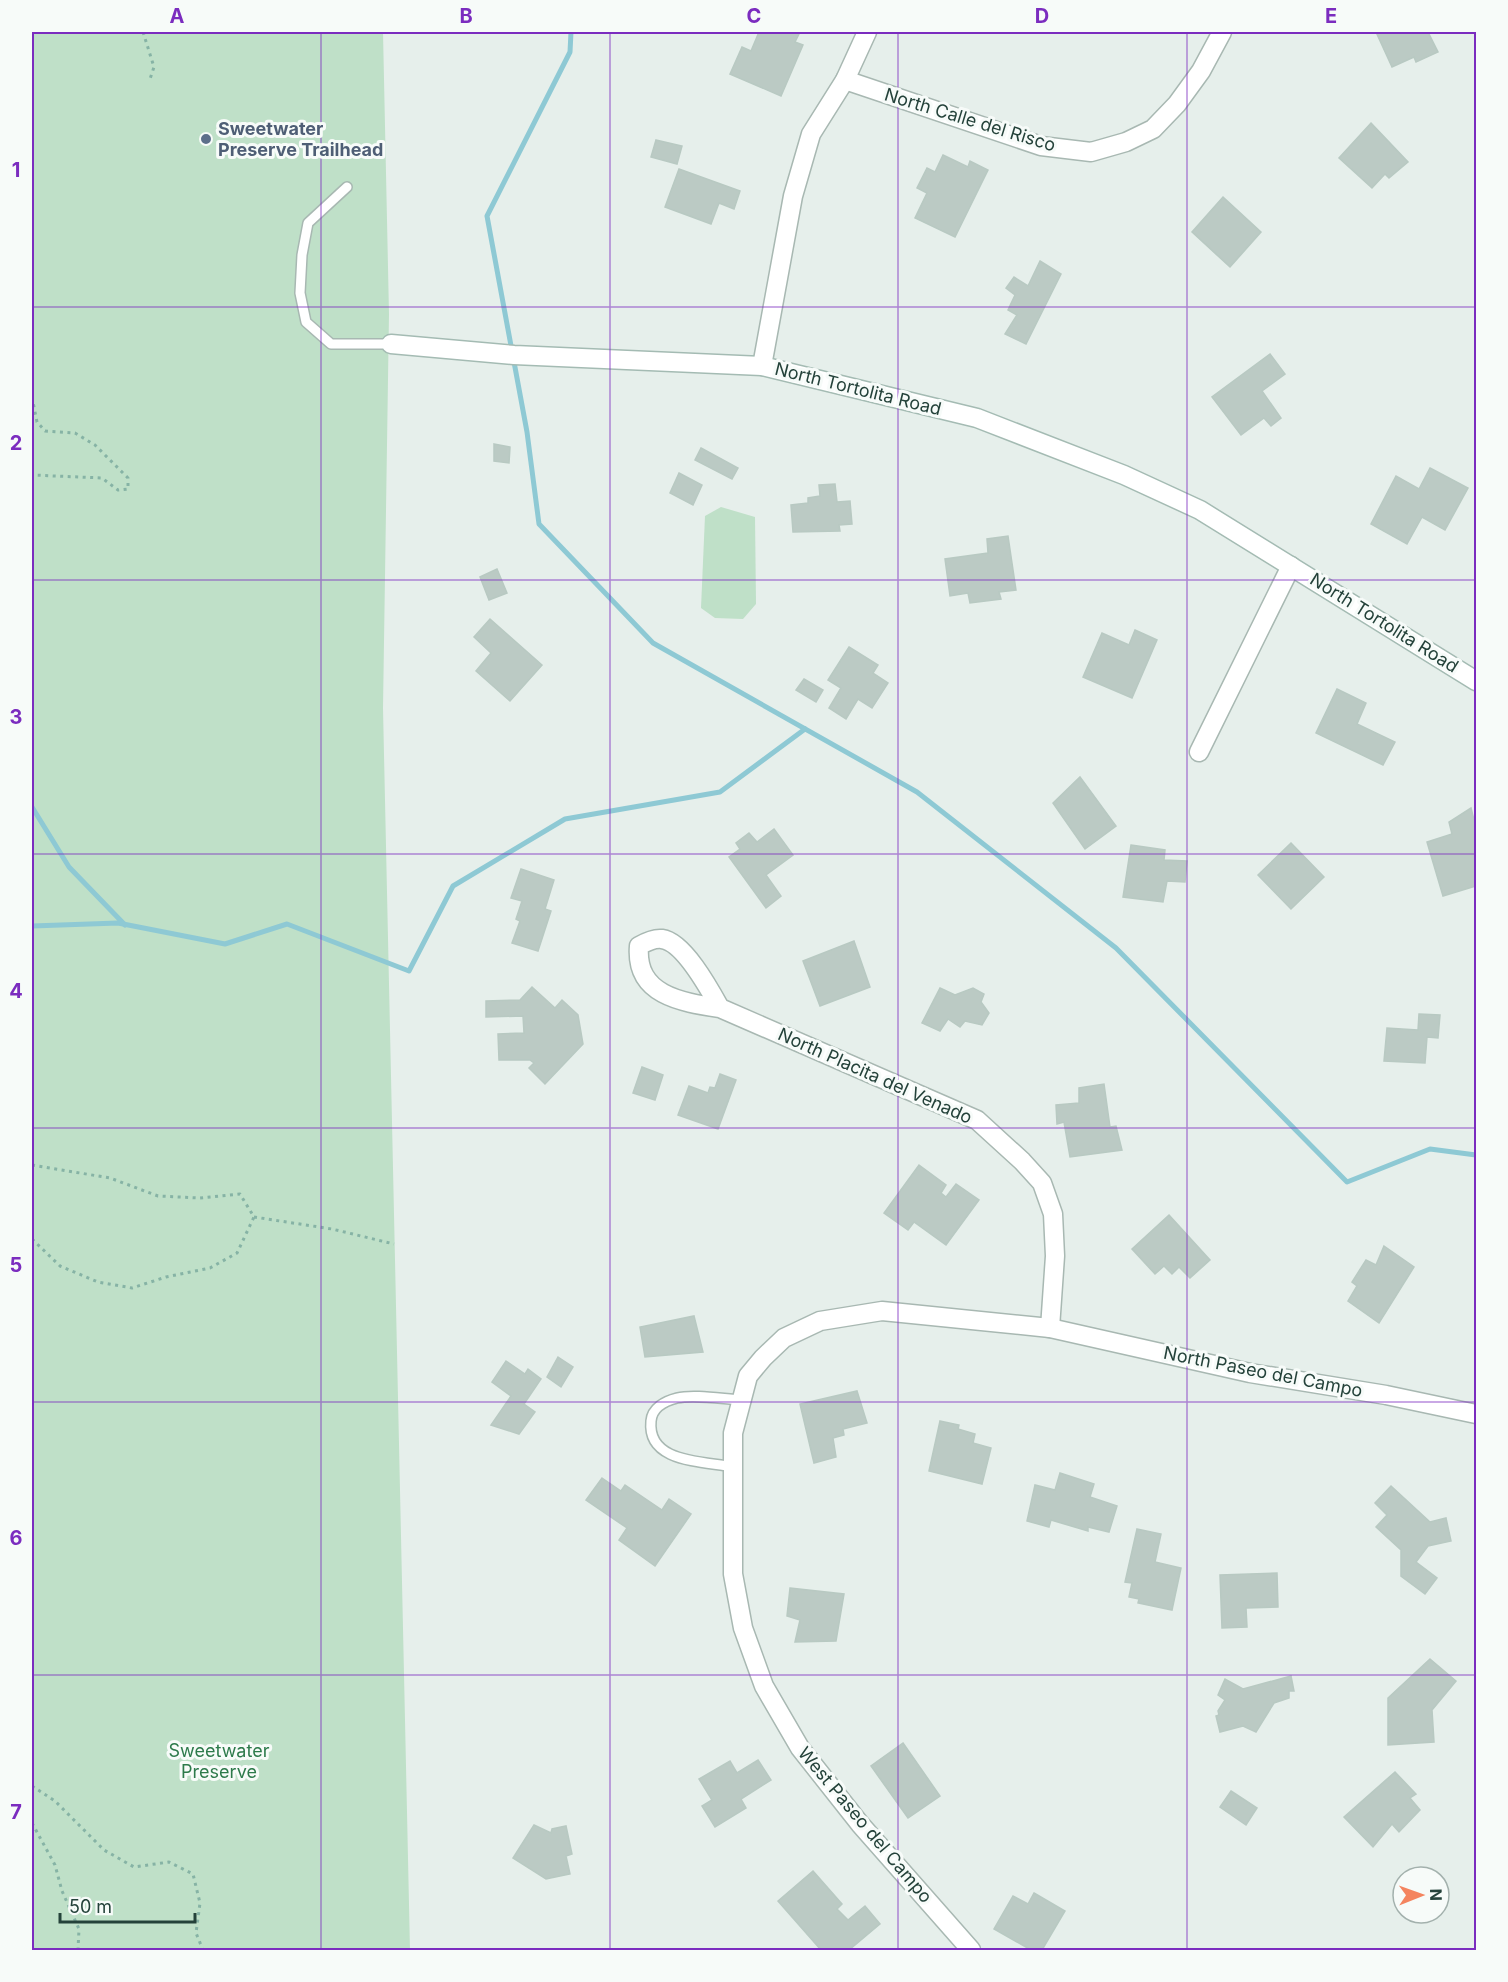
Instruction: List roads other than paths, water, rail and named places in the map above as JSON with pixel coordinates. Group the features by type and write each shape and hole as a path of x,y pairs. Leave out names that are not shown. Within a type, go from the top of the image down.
{"street":[{"path":"762,366 793,196 811,134 845,80 867,32"},
{"name":"North Calle del Risco","path":"845,80 1041,146 1091,152 1126,142 1153,129 1177,104 1201,71 1222,32"},
{"name":"North Tortolita Road","path":"391,344 514,355 762,366 977,418 1124,476 1200,510 1476,680"},
{"name":"North Tortolita Road","path":"1199,752 1291,566"},
{"name":"North Placita del Venado","path":"720,1008 708,985 682,951 664,939 650,940 639,946 638,961 642,976 654,989 696,1005 720,1008 976,1120 1022,1161 1042,1183 1053,1214 1055,1256 1050,1328"},
{"name":"West Paseo del Campo","path":"971,1950 902,1875 806,1757 764,1686 743,1628 733,1574 733,1433 748,1376 784,1338 820,1322 882,1311 1050,1328"},
{"name":"North Paseo del Campo","path":"1050,1328 1250,1373 1386,1395 1476,1414"}],"lane":[{"path":"347,187 308,223 300,293 306,321 331,344 391,344"},
{"path":"733,1467 670,1455 655,1445 650,1433 651,1416 657,1406 677,1398 742,1400"}],"waterway":[{"path":"571,32 570,52 487,216 527,432 539,524 653,643 917,792 1116,948 1347,1182 1430,1149 1476,1155"},
{"path":"32,926 118,923 225,944 287,924 409,971 453,886 565,819 720,792 805,729"},
{"path":"32,807 69,867 125,925"}],"place":[{"name":"Sweetwater Preserve Trailhead","path":"206,139"}],"park label":[{"name":"Sweetwater Preserve","path":"219,1761"}]}
